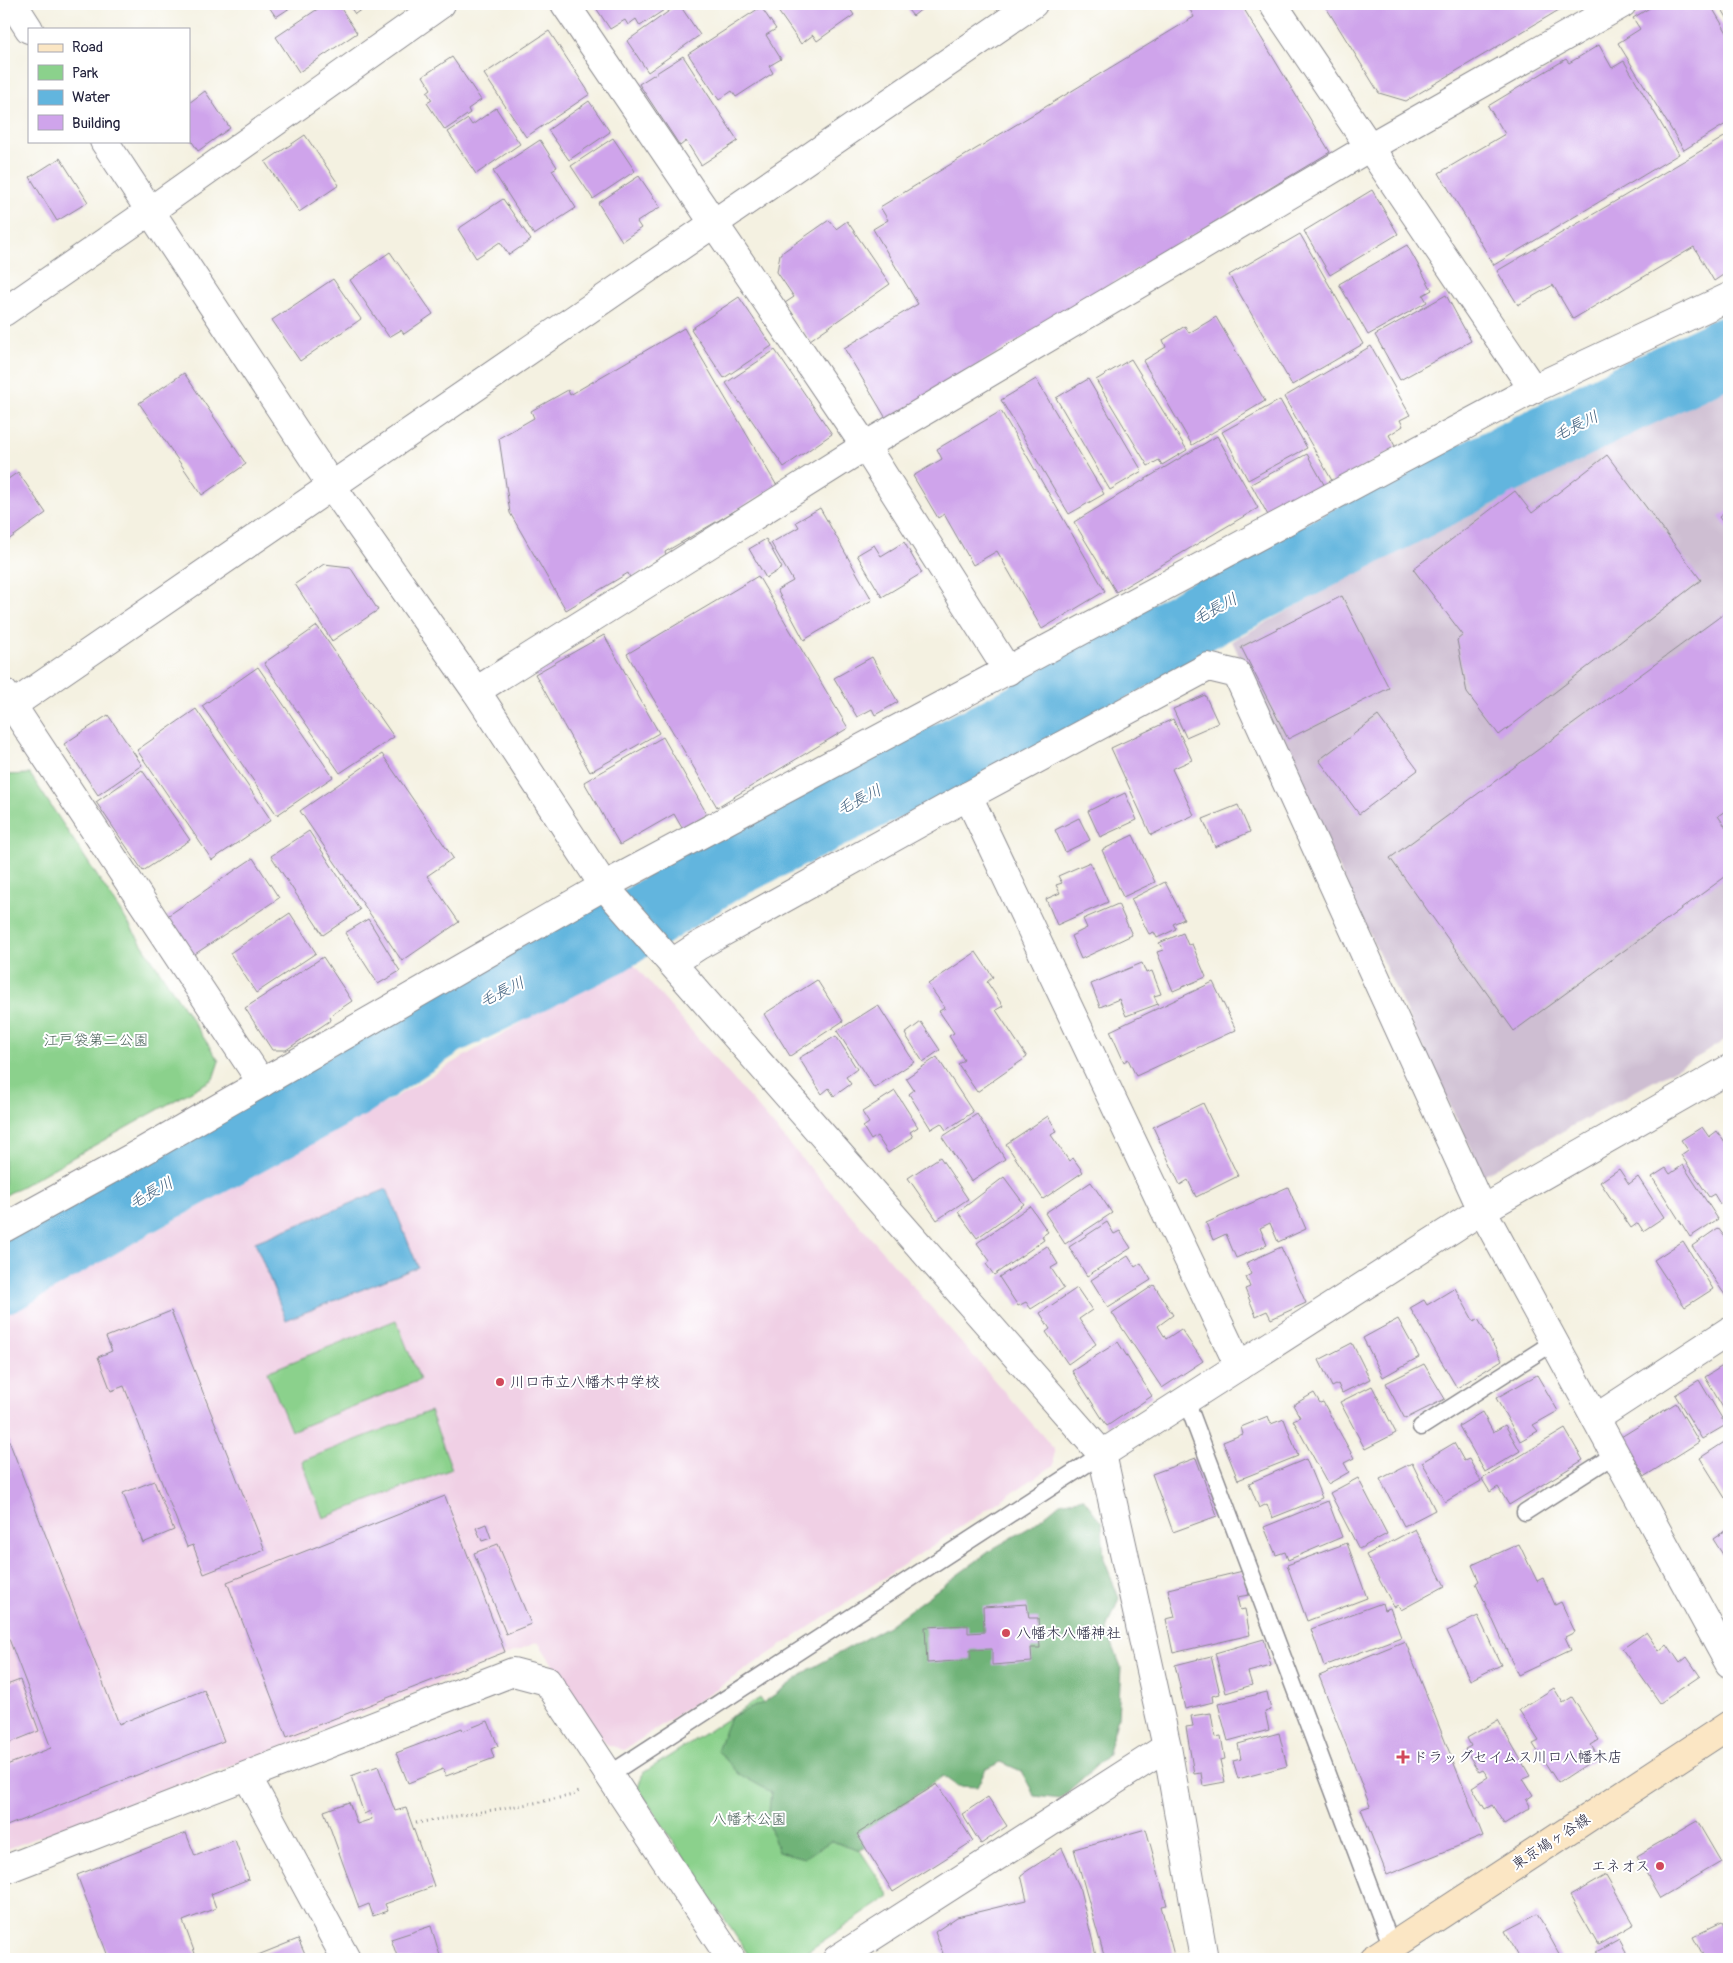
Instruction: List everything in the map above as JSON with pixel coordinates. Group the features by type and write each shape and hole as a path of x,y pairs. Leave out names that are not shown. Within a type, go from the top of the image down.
{"main road":[{"name":"東京鳩ヶ谷線","path":"1382,1953 1727,1732"}],"street":[{"path":"13,4 29,28"},
{"path":"4,312 150,211 441,4"},
{"path":"565,4 865,446 1008,670"},
{"path":"262,1083 6,703 331,485 1033,4"},
{"path":"1273,4 1368,148 1534,389"},
{"path":"476,691 865,446 1368,148 1622,4"},
{"path":"105,142 331,485 476,691 604,886 1102,1454 1167,1747 1204,1959"},
{"path":"4,1228 262,1083 604,886 1534,389 1729,297"},
{"path":"672,963 698,946 968,796 1208,668 1237,674 1482,1210 1729,1663"},
{"path":"968,796 1240,1366"},
{"path":"1102,1454 1482,1210 1729,1069"},
{"path":"1596,1418 1729,1331"},
{"path":"4,1870 513,1672 547,1681 731,1959"},
{"path":"837,1959 1167,1747"},
{"path":"247,1776 346,1959"}],"lane":[{"path":"1421,1427 1554,1342"},
{"path":"1186,1400 1382,1953"},
{"path":"610,1774 1102,1454"},
{"path":"1525,1512 1614,1455"}],"path":[{"path":"1051,1632 1141,1629"},
{"path":"416,1823 573,1795 610,1774"}],"shaded area":[{"path":"1729,388 1729,1037 1703,1054 1483,1175 1232,641 1554,466 1625,432"},
{"name":"川口市立八幡木中学校","path":"629,959 1054,1449 1054,1465 624,1750 606,1744 538,1642 281,1747 4,1850 4,1315 387,1102"}],"green space":[{"name":"江戸袋第二公園","path":"30,774 219,1061 213,1079 4,1196 4,775"},
{"path":"396,1320 420,1380 291,1431 267,1372"},
{"path":"430,1411 452,1469 323,1518 302,1461"},
{"path":"1083,1498 1102,1523 1104,1559 1119,1598 1107,1630 1121,1667 1118,1717 1107,1756 1060,1799 1035,1796 1021,1771 1001,1762 986,1769 977,1787 957,1786 943,1776 898,1808 881,1841 860,1850 831,1841 804,1858 778,1851 768,1821 771,1792 739,1774 717,1750 730,1717 763,1703 810,1669 888,1626 994,1548 1032,1526 1060,1503"},
{"name":"八幡木公園","path":"760,1698 890,1896 796,1959 751,1959 638,1788 643,1773"}],"water":[{"path":"387,1189 418,1267 286,1320 255,1242"}],"building":[{"path":"267,4 296,4 276,17"},
{"path":"325,4 338,4 357,33 299,72 276,37"},
{"path":"348,4 369,4 355,14"},
{"path":"603,4 660,4 664,10 640,26 636,19 628,25 625,20 610,29 596,8"},
{"path":"679,4 700,35 648,72 627,41"},
{"path":"773,4 857,4 850,9 854,15 817,41 813,35 801,44"},
{"path":"903,4 928,4 913,16"},
{"path":"1187,4 1241,4 1330,152 887,420 844,348 918,304 873,229 888,220 880,207 1194,17"},
{"path":"1324,4 1569,4 1406,101 1379,93"},
{"path":"1656,4 1710,4 1729,36 1729,122 1684,150 1618,43 1640,29 1633,18"},
{"path":"1719,4 1729,4 1729,21"},
{"path":"761,7 776,29 766,35 781,59 769,66 773,73 736,97 732,91 719,100 688,54"},
{"path":"549,31 590,94 526,137 484,74"},
{"path":"1599,45 1612,68 1624,61 1679,154 1494,265 1439,173 1505,134 1488,106 1566,59 1569,63"},
{"path":"683,56 738,141 701,165 686,141 680,146 639,84"},
{"path":"452,57 481,100 468,109 470,113 445,130 427,103 432,100 427,92 431,89 423,76"},
{"path":"205,91 230,128 198,151 190,139 190,102"},
{"path":"589,101 610,132 569,160 548,130"},
{"path":"496,108 520,144 476,174 448,132 468,119 472,125"},
{"path":"305,135 339,185 299,212 265,162"},
{"path":"1726,136 1729,142 1729,271 1714,281 1694,247 1573,319 1553,285 1518,305 1497,271"},
{"path":"613,138 635,171 593,199 571,166"},
{"path":"540,140 557,167 552,170 576,208 534,235 493,171"},
{"path":"60,158 88,202 57,221 30,177"},
{"path":"639,176 660,207 637,222 641,228 622,241 598,203"},
{"path":"1372,190 1398,234 1330,275 1304,231"},
{"path":"503,199 531,240 509,255 500,242 476,258 458,229"},
{"path":"829,220 836,229 847,221 890,284 810,340 785,303 794,297 777,272 780,254"},
{"path":"1300,234 1363,344 1292,385 1229,275"},
{"path":"1407,245 1432,290 1423,295 1427,302 1368,335 1339,284"},
{"path":"390,252 433,314 404,334 401,330 389,337 350,280"},
{"path":"333,279 361,319 300,361 272,320"},
{"path":"1446,295 1471,341 1400,380 1375,335"},
{"path":"739,297 772,346 724,378 691,329"},
{"path":"1216,317 1265,401 1192,445 1143,361 1166,347 1163,340 1185,326 1189,333"},
{"path":"684,328 777,486 665,552 667,556 630,578 628,573 566,610 510,513 499,438 534,418 531,411 568,390 570,395"},
{"path":"1371,346 1410,415 1400,420 1403,426 1389,435 1396,448 1334,484 1284,397"},
{"path":"775,350 832,434 784,467 726,383"},
{"path":"1131,359 1187,450 1162,465 1159,460 1148,466 1096,380"},
{"path":"184,373 246,464 202,495 139,403"},
{"path":"1036,379 1104,494 1069,514 1001,400"},
{"path":"1088,379 1142,471 1110,490 1056,398"},
{"path":"1280,400 1307,448 1248,480 1222,432"},
{"path":"1001,411 1105,591 1042,629 997,551 973,565 944,514 938,518 913,476 942,459 937,449"},
{"path":"1217,436 1258,508 1116,592 1074,522"},
{"path":"1307,454 1326,488 1270,519 1251,484"},
{"path":"1607,455 1701,580 1499,735 1467,693 1457,640 1463,635 1413,569 1515,491 1532,513"},
{"path":"18,472 46,513 4,543 4,482"},
{"path":"820,508 872,600 804,640 777,590 793,581 771,543 799,527 796,522"},
{"path":"1729,510 1729,531 1719,517"},
{"path":"766,539 782,568 766,578 749,549"},
{"path":"904,542 922,573 882,597 857,555 874,545 881,556"},
{"path":"324,564 350,567 378,610 332,641 295,584"},
{"path":"758,576 848,728 717,807 627,654"},
{"path":"1342,596 1389,688 1288,739 1241,647"},
{"path":"1729,610 1729,808 1718,816 1729,832 1729,874 1514,1031 1390,858"},
{"path":"317,626 394,737 340,773 264,663"},
{"path":"604,635 659,733 590,772 535,674"},
{"path":"872,657 898,702 875,715 872,709 857,717 834,678"},
{"path":"258,667 333,777 277,815 202,706"},
{"path":"1205,695 1218,723 1186,737 1173,709"},
{"path":"196,709 271,820 212,860 137,750"},
{"path":"108,715 142,765 98,795 64,744"},
{"path":"1378,716 1418,770 1359,814 1319,760"},
{"path":"1173,719 1192,760 1172,769 1194,815 1151,835 1111,748"},
{"path":"663,737 707,814 682,828 674,814 620,845 584,782"},
{"path":"382,754 453,858 427,876 459,922 402,961 300,811"},
{"path":"142,770 190,840 143,871 96,802"},
{"path":"1125,793 1137,820 1100,837 1088,811"},
{"path":"1238,805 1250,832 1215,847 1203,819"},
{"path":"1079,818 1090,840 1065,852 1055,830"},
{"path":"309,831 360,910 323,935 271,856"},
{"path":"1133,835 1155,882 1123,897 1102,850"},
{"path":"253,858 279,898 192,956 166,917"},
{"path":"1090,862 1108,902 1057,925 1046,899 1060,893 1056,885 1062,883 1058,876"},
{"path":"1165,882 1184,919 1173,924 1176,929 1157,938 1154,932 1149,934 1131,899"},
{"path":"1118,904 1132,935 1081,959 1071,936 1087,928 1083,919"},
{"path":"290,913 316,953 256,993 230,953"},
{"path":"368,919 400,971 378,984 345,933"},
{"path":"1183,933 1188,945 1192,944 1206,977 1173,991 1157,952 1163,950 1159,943"},
{"path":"976,952 993,977 987,982 1003,1006 996,1010 1027,1057 977,1092 958,1064 964,1060 949,1036 954,1033 939,1011 945,1008 928,984"},
{"path":"323,957 352,1001 330,1016 331,1020 286,1050 272,1050 245,1008"},
{"path":"1142,963 1146,973 1152,971 1161,994 1154,996 1158,1004 1126,1016 1119,999 1100,1007 1091,984"},
{"path":"817,980 843,1021 790,1056 764,1014"},
{"path":"1213,982 1236,1030 1136,1076 1128,1059 1124,1062 1110,1031"},
{"path":"878,1005 914,1062 874,1088 837,1031"},
{"path":"921,1022 940,1050 923,1062 905,1034"},
{"path":"836,1036 857,1069 846,1077 851,1084 834,1096 829,1088 822,1094 799,1058"},
{"path":"937,1057 973,1112 946,1130 941,1123 931,1129 909,1094 914,1090 906,1078"},
{"path":"895,1091 918,1127 910,1132 913,1137 888,1153 877,1136 871,1140 863,1127 869,1123 862,1112"},
{"path":"1203,1103 1238,1176 1196,1197 1188,1180 1180,1185 1153,1127"},
{"path":"977,1114 1005,1159 971,1181 942,1137"},
{"path":"1048,1116 1057,1131 1051,1135 1069,1161 1073,1158 1083,1172 1043,1199 1006,1144"},
{"path":"1702,1127 1709,1137 1717,1131 1729,1149 1729,1198 1720,1204 1714,1194 1709,1197 1681,1155 1688,1150 1681,1140"},
{"path":"940,1157 968,1199 937,1220 908,1178"},
{"path":"1683,1165 1718,1219 1690,1237 1652,1177 1666,1168 1670,1174"},
{"path":"1619,1169 1629,1184 1638,1177 1664,1217 1643,1231 1638,1223 1631,1228 1600,1182"},
{"path":"1004,1177 1024,1204 977,1238 958,1212"},
{"path":"1091,1182 1112,1213 1065,1244 1045,1213"},
{"path":"1288,1187 1306,1229 1278,1242 1270,1223 1260,1228 1267,1245 1236,1258 1226,1234 1213,1240 1206,1223"},
{"path":"1030,1206 1048,1232 1042,1236 1044,1240 994,1275 986,1264 990,1261 977,1243"},
{"path":"1107,1222 1114,1234 1120,1231 1131,1248 1087,1276 1069,1247"},
{"path":"1718,1228 1729,1240 1729,1301 1692,1246"},
{"path":"1683,1241 1713,1289 1685,1307 1654,1260"},
{"path":"1047,1246 1058,1264 1051,1268 1064,1288 1031,1309 1026,1302 1018,1306 999,1277"},
{"path":"1281,1247 1306,1303 1271,1319 1267,1311 1256,1316 1245,1289 1250,1287 1246,1277 1251,1274 1246,1263"},
{"path":"1128,1256 1135,1267 1141,1263 1151,1280 1108,1307 1091,1280"},
{"path":"1154,1285 1173,1315 1158,1326 1166,1339 1181,1329 1203,1361 1162,1388 1112,1313"},
{"path":"1077,1288 1092,1310 1079,1319 1096,1344 1068,1364 1046,1332 1050,1329 1040,1313"},
{"path":"1455,1288 1474,1322 1478,1319 1502,1360 1457,1388 1410,1308 1424,1300 1427,1305"},
{"path":"171,1311 265,1550 204,1574 193,1545 187,1547 124,1386 111,1391 98,1357 112,1351 106,1337"},
{"path":"1398,1319 1419,1357 1383,1377 1363,1338"},
{"path":"1118,1342 1152,1396 1107,1426 1072,1371"},
{"path":"1352,1343 1370,1379 1342,1393 1338,1384 1332,1387 1319,1360"},
{"path":"1729,1362 1729,1418 1705,1377"},
{"path":"1424,1364 1445,1399 1405,1419 1386,1383"},
{"path":"1537,1375 1558,1411 1533,1425 1538,1431 1520,1441 1496,1398"},
{"path":"1699,1380 1726,1425 1702,1439 1675,1395"},
{"path":"1372,1386 1396,1433 1365,1449 1340,1402"},
{"path":"1314,1393 1320,1403 1323,1402 1354,1458 1344,1463 1349,1472 1328,1484 1293,1420 1300,1417 1293,1405"},
{"path":"1676,1403 1699,1442 1645,1476 1621,1437"},
{"path":"1482,1412 1493,1432 1505,1425 1520,1451 1485,1472 1459,1426"},
{"path":"1268,1416 1271,1424 1284,1419 1298,1456 1238,1480 1223,1442 1243,1434 1241,1427"},
{"path":"4,1428 119,1724 204,1690 224,1741 4,1827 4,1766 51,1748 4,1626"},
{"path":"1565,1429 1583,1460 1509,1505 1498,1487 1490,1492 1482,1479"},
{"path":"1729,1439 1729,1495 1725,1498 1700,1458"},
{"path":"1454,1443 1464,1461 1469,1459 1481,1481 1445,1502 1422,1462"},
{"path":"1196,1458 1217,1516 1173,1532 1152,1474"},
{"path":"1306,1459 1322,1498 1272,1518 1267,1504 1259,1508 1249,1483"},
{"path":"1412,1463 1435,1510 1404,1526 1380,1479"},
{"path":"1358,1478 1387,1534 1359,1549 1330,1493"},
{"path":"154,1481 174,1530 143,1543 123,1493"},
{"path":"445,1496 505,1652 287,1737 227,1582"},
{"path":"1328,1501 1342,1537 1288,1560 1285,1552 1276,1555 1264,1527"},
{"path":"486,1524 491,1538 482,1541 476,1528"},
{"path":"1729,1528 1729,1564 1713,1539"},
{"path":"1415,1529 1445,1586 1401,1610 1398,1605 1394,1607 1366,1555"},
{"path":"1347,1543 1367,1598 1307,1621 1287,1565"},
{"path":"498,1544 531,1624 506,1634 474,1553"},
{"path":"1519,1544 1537,1581 1543,1578 1555,1605 1561,1602 1575,1632 1565,1637 1571,1650 1518,1675 1476,1583 1479,1581 1472,1565"},
{"path":"1243,1571 1249,1595 1237,1597 1240,1610 1245,1609 1250,1635 1173,1653 1166,1619 1175,1617 1168,1589"},
{"path":"1382,1603 1384,1610 1390,1608 1401,1637 1324,1666 1311,1629"},
{"path":"1027,1604 1029,1618 1038,1618 1040,1648 1031,1648 1032,1662 992,1665 992,1649 970,1650 971,1660 927,1663 925,1627 968,1625 968,1633 984,1632 983,1607"},
{"path":"1478,1616 1501,1665 1470,1680 1447,1631"},
{"path":"1646,1632 1659,1651 1667,1644 1680,1663 1687,1657 1700,1676 1660,1703 1622,1649"},
{"path":"1264,1639 1271,1666 1248,1672 1252,1685 1226,1693 1215,1653"},
{"path":"1405,1641 1483,1836 1387,1875 1361,1809 1370,1806 1319,1676"},
{"path":"1211,1656 1220,1694 1212,1696 1213,1702 1185,1709 1175,1665"},
{"path":"20,1680 39,1731 4,1745 4,1686"},
{"path":"1554,1688 1563,1703 1572,1697 1599,1740 1591,1745 1598,1757 1558,1783 1533,1744 1539,1741 1519,1710"},
{"path":"1267,1692 1271,1710 1265,1712 1269,1730 1228,1741 1218,1704"},
{"path":"1211,1713 1215,1737 1221,1736 1225,1759 1220,1760 1225,1782 1203,1786 1201,1773 1194,1774 1186,1727 1193,1726 1191,1716"},
{"path":"1498,1720 1530,1776 1523,1779 1533,1795 1526,1800 1530,1808 1504,1824 1492,1805 1485,1809 1472,1787 1488,1777 1483,1770 1479,1772 1465,1749 1471,1746 1467,1738"},
{"path":"488,1721 498,1746 491,1749 494,1758 446,1776 443,1769 408,1783 396,1753 462,1728 463,1731"},
{"path":"1279,1733 1287,1766 1238,1779 1233,1761 1241,1759 1238,1744"},
{"path":"378,1766 395,1811 406,1808 434,1886 385,1904 388,1911 373,1916 369,1904 359,1908 324,1811 349,1802 357,1824 372,1819 370,1811 364,1814 351,1776"},
{"path":"937,1784 973,1841 893,1892 857,1834"},
{"path":"988,1797 1007,1826 981,1844 962,1814"},
{"path":"1697,1821 1721,1862 1660,1898 1636,1856"},
{"path":"1146,1829 1167,1905 1161,1906 1175,1959 1105,1959 1074,1849"},
{"path":"186,1833 195,1856 235,1840 249,1879 211,1894 216,1908 183,1921 197,1959 109,1959 77,1875"},
{"path":"1062,1848 1079,1886 1097,1959 945,1959 935,1932 957,1917 1027,1900 1021,1875"},
{"path":"1606,1875 1634,1924 1598,1945 1570,1896"},
{"path":"1537,1914 1562,1959 1520,1959 1505,1931"},
{"path":"1722,1922 1729,1936 1729,1959 1705,1959 1693,1936"},
{"path":"431,1926 441,1959 398,1959 391,1939"},
{"path":"298,1939 307,1959 248,1959"},
{"path":"1619,1939 1630,1959 1600,1959 1596,1952"}],"waterway":[{"name":"毛長川","path":"4,1279 134,1203 349,1085 443,1022 606,942 721,869 1020,720 1201,616 1433,496 1630,397 1729,350"}],"place":[{"name":"川口市立八幡木中学校","path":"500,1382"},
{"name":"八幡木八幡神社","path":"1006,1633"},
{"name":"ドラッグセイムス川口八幡木店","path":"1403,1757"},
{"name":"エネオス","path":"1660,1866"}]}
